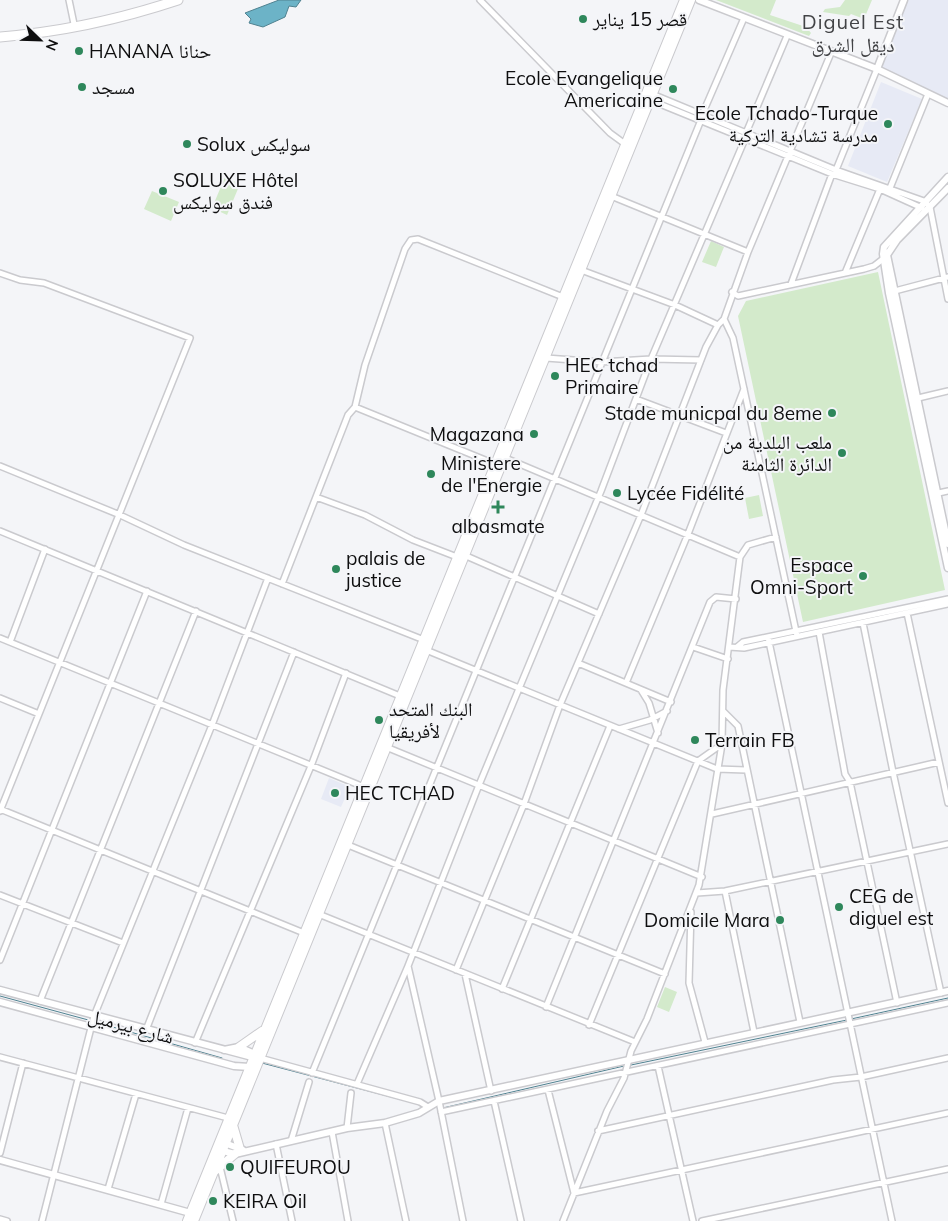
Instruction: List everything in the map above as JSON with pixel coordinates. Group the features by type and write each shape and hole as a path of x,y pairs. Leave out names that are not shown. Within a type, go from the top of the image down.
{"highway":[{"path":"0,36 74,24 166,0"},
{"path":"0,36 51,32 114,19 178,0"}],"main road":[{"path":"194,1216 256,1056 316,913 400,696 423,649 424,640 461,556 495,464 502,456 546,358 674,33 684,0"},
{"path":"674,33 691,0"},
{"path":"217,1169 240,1151 231,1122 246,1067 256,1056 265,1028 304,933 316,913 348,845 423,649 502,456 563,297 625,144 649,96"},
{"path":"239,1047 265,1028"},
{"path":"187,1221 194,1216 217,1169 221,1146"}],"street":[{"path":"69,0 74,24"},
{"path":"480,0 610,133 625,144"},
{"path":"699,0 787,36 877,69 948,103"},
{"path":"791,284 904,0"},
{"path":"312,1073 601,362 744,18"},
{"path":"357,1084 408,966 479,785 599,497 651,358 706,234 787,36"},
{"path":"456,970 524,804 560,705 641,515 701,360 718,325 724,319 732,292 748,252 831,53"},
{"path":"890,188 928,94"},
{"path":"649,96 834,172 922,203"},
{"path":"834,172 890,188 922,203 928,210 946,278 948,299"},
{"path":"948,177 922,203 884,247 883,259 934,494 948,568"},
{"path":"891,292 887,254 892,246 948,188"},
{"path":"845,274 880,189"},
{"path":"611,196 662,215 748,252"},
{"path":"282,584 348,415 356,407 372,345 405,249 411,240 418,239 563,297"},
{"path":"732,292 738,296 845,274 874,266 883,259"},
{"path":"581,270 675,305 718,325"},
{"path":"0,273 20,280 44,283 190,338 0,810 304,933"},
{"path":"891,292 946,278"},
{"path":"724,319 733,338 796,634"},
{"path":"546,358 601,362 651,358 701,360"},
{"path":"626,683 688,534 744,389"},
{"path":"914,399 948,391"},
{"path":"636,399 726,433"},
{"path":"356,407 495,464"},
{"path":"502,456 740,557"},
{"path":"0,466 120,515 184,545 424,640"},
{"path":"934,494 948,492"},
{"path":"934,494 948,544"},
{"path":"316,497 365,515 413,540 461,556 599,614"},
{"path":"0,531 400,696"},
{"path":"563,1221 598,1131 626,1072 635,1042 665,974 702,877 722,744 729,647 740,557 748,545 776,537"},
{"path":"10,642 45,549"},
{"path":"42,1221 93,1021 151,871 212,725 268,578"},
{"path":"0,960 147,591"},
{"path":"546,1007 711,600 718,597 736,599"},
{"path":"729,647 737,647 948,599"},
{"path":"796,634 819,632 948,604"},
{"path":"40,1001 196,611"},
{"path":"907,612 948,803"},
{"path":"221,1146 240,1151 347,1128 385,1123 419,1113 439,1101 628,1061 705,1042 897,1004 945,992 910,853 863,623"},
{"path":"819,632 845,774 850,782 897,1004"},
{"path":"0,638 364,787"},
{"path":"769,639 892,1221"},
{"path":"693,647 728,659"},
{"path":"423,649 717,769 746,770"},
{"path":"146,1030 294,652"},
{"path":"578,663 671,702"},
{"path":"195,1043 311,766 346,673"},
{"path":"637,688 642,691 649,703 658,734"},
{"path":"0,698 39,714"},
{"path":"619,729 654,718 667,711"},
{"path":"723,711 738,726 753,805 800,1022"},
{"path":"502,989 610,726"},
{"path":"589,1025 698,761 722,744"},
{"path":"386,747 702,877"},
{"path":"712,814 893,772 939,764 948,765"},
{"path":"697,893 725,891 948,844"},
{"path":"348,845 665,974"},
{"path":"725,891 754,1032"},
{"path":"0,895 123,944"},
{"path":"691,908 689,983 705,1042"},
{"path":"316,913 635,1042"},
{"path":"408,966 439,1101 463,1221"},
{"path":"464,974 491,1091"},
{"name":"شارع بيرميل","path":"0,990 40,1001 93,1021 246,1067"},
{"name":"شارع بيرميل","path":"0,1002 146,1030 224,1050 239,1047"},
{"path":"441,1112 948,1003"},
{"path":"239,1047 256,1056 420,1102 428,1107"},
{"path":"224,1050 243,1056 256,1056"},
{"path":"243,1056 246,1067"},
{"path":"0,1057 188,1108 231,1122"},
{"path":"598,1131 833,1080 861,1077 948,1058"},
{"path":"0,1153 23,1063"},
{"path":"658,1066 693,1221"},
{"path":"291,1141 308,1082"},
{"path":"548,1090 567,1173 574,1193"},
{"path":"347,1128 352,1093"},
{"path":"108,1189 136,1094"},
{"path":"494,1101 521,1221"},
{"path":"160,1204 188,1108"},
{"path":"574,1193 948,1113"},
{"path":"385,1123 406,1221"},
{"path":"332,1132 348,1221"},
{"path":"276,1144 292,1221"},
{"path":"0,1160 160,1204 194,1216"},
{"path":"217,1169 233,1221"},
{"path":"702,1221 948,1169"},
{"path":"0,1219 7,1221"}],"shaded area":[{"path":"908,0 948,0 948,99 878,70"},
{"name":"Ecole Tchado-Turque مدرسة تشادية التركية","path":"881,82 922,99 887,182 848,166"},
{"name":"HEC TCHAD","path":"329,778 350,787 341,807 321,799"}],"green space":[{"path":"716,0 776,0 770,15 806,27 811,33 809,36"},
{"path":"845,0 872,0 864,19 851,14 849,16 823,12 825,9 840,7"},
{"path":"225,177 240,184 227,215 212,208"},
{"path":"152,191 179,202 171,221 144,209"},
{"path":"711,241 724,247 716,267 702,262"},
{"name":"ملعب البلدية من الدائرة الثامنة","path":"878,272 945,590 803,622 738,316 746,301"},
{"path":"759,495 763,516 749,519 745,498"},
{"path":"665,987 677,992 669,1012 657,1007"}],"water":[{"path":"279,0 301,0 296,7 289,6 285,17 263,27 249,23 251,19 245,13"}],"waterway":[{"path":"0,996 92,1021"},
{"path":"851,1019 948,998"},
{"path":"631,1065 847,1020"},
{"path":"95,1022 222,1058"},
{"path":"262,1063 414,1103"},
{"path":"443,1108 624,1066"}],"place":[{"name":"قصر 15 يناير","path":"583,19"},
{"name":"HANANA حنانا","path":"79,51"},
{"name":"مسجد","path":"82,87"},
{"name":"Ecole Evangelique Americaine","path":"673,89"},
{"name":"Ecole Tchado-Turque مدرسة تشادية التركية","path":"888,124"},
{"name":"Solux سوليكس","path":"187,144"},
{"name":"SOLUXE Hôtel فندق سوليكس","path":"163,191"},
{"name":"HEC tchad Primaire","path":"555,376"},
{"name":"Stade municpal du 8eme","path":"832,413"},
{"name":"Magazana","path":"534,434"},
{"name":"ملعب البلدية من الدائرة الثامنة","path":"842,453"},
{"name":"Ministere de l'Energie","path":"431,474"},
{"name":"Lycée Fidélité","path":"617,493"},
{"name":"albasmate","path":"498,507"},
{"name":"palais de justice","path":"336,569"},
{"name":"Espace Omni-Sport","path":"863,576"},
{"name":"البنك المتحد لأفريقيا","path":"379,720"},
{"name":"Terrain FB","path":"695,740"},
{"name":"HEC TCHAD","path":"335,793"},
{"name":"CEG de diguel est","path":"839,907"},
{"name":"Domicile Mara","path":"780,920"},
{"name":"QUIFEUROU","path":"230,1167"},
{"name":"KEIRA Oil","path":"213,1201"}],"district":[{"name":"Diguel Est ديقل الشرق","path":"853,34"}]}
